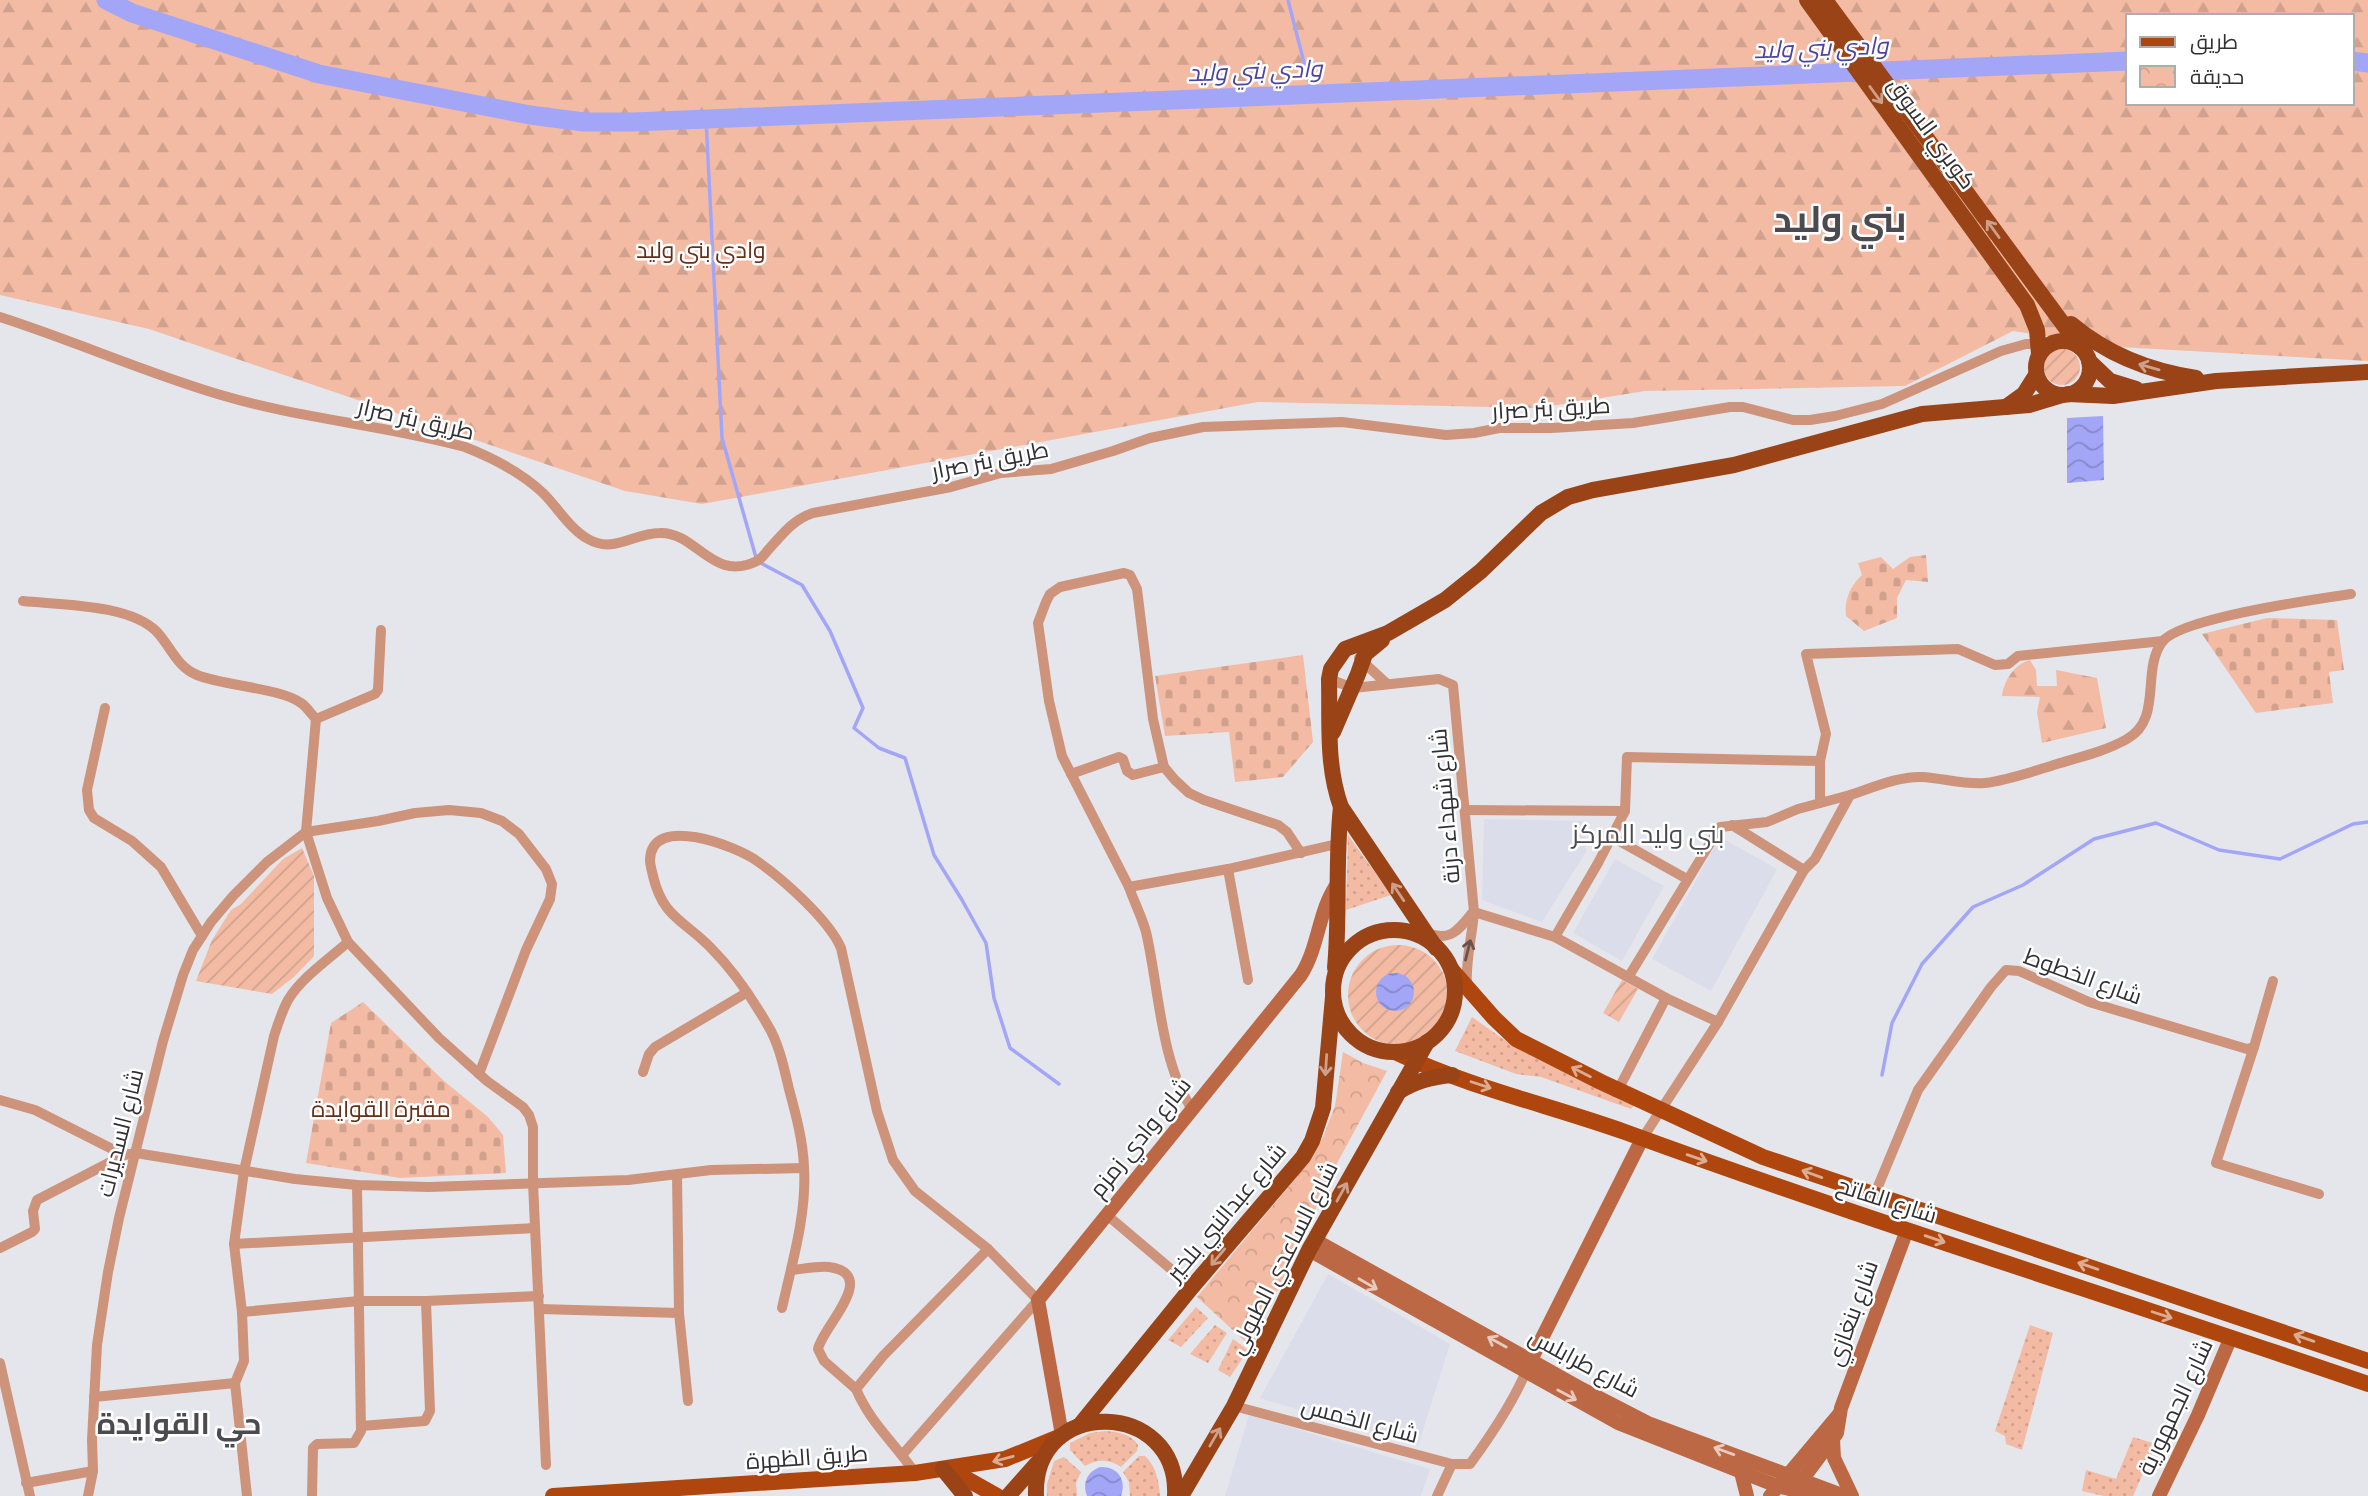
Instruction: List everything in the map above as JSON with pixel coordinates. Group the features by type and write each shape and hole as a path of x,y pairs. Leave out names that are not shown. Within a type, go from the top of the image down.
{"highway":[{"name":"كوبري السوق","path":"1807,0 2026,289"},
{"name":"كوبري السوق","path":"1825,0 2026,289"},
{"path":"2026,289 2080,332 2127,360 2164,372 2216,381"},
{"path":"2006,407 2024,394 2036,375 2042,347 2026,289"},
{"path":"2049,306 2085,354 2110,381 2142,390"},
{"path":"2042,347 2065,341 2085,354"},
{"path":"1342,807 1337,845 1338,941 1333,997 1340,1020 1350,1034 1364,1045 1381,1051 1413,1049 1427,1042 1442,1029 1451,1012 1455,992 1451,969 1342,807 1335,789 1329,748 1329,679 1334,662 1349,646 1388,633 1445,600 1481,571 1541,513 1568,497 1734,464 1922,414 2040,403 2076,391 2088,379 2085,354"},
{"path":"2036,375 2046,389 2065,395 2113,396 2216,381 2368,372"},
{"path":"1329,748 1336,722 1353,688 1364,654 1379,644 1388,633"},
{"path":"1335,976 1351,948 1371,935 1394,930 1417,935 1436,948"},
{"name":"شارع عبدالنبي بلخير","path":"1080,1425 1192,1287 1303,1157 1312,1142 1323,1108 1333,997"},
{"name":"شارع الساعدي الطبولي","path":"1181,1496 1234,1406 1312,1245 1427,1042"},
{"path":"1398,1092 1429,1077 1452,1076"},
{"path":"1009,1496 1060,1436 1080,1425 1096,1421 1119,1422 1139,1429 1151,1437 1168,1460 1173,1473 1175,1496"},
{"path":"1036,1496 1037,1477 1044,1456"},
{"path":"943,1469 965,1496"}],"main road":[{"name":"شارع وادي زمزم","path":"1038,1300 1301,975 1313,951 1326,900 1337,884"},
{"name":"شارع الفاتح","path":"1451,969 1516,1039 1763,1157 2368,1361"},
{"name":"شارع الفاتح","path":"1395,1052 1452,1076 2368,1384"},
{"path":"1528,1366 1642,1139"},
{"path":"1753,1178 1763,1157"},
{"name":"شارع بنغازي","path":"1833,1439 1907,1230"},
{"name":"شارع طرابلس","path":"1312,1245 1528,1366 1618,1423 1787,1490 1818,1496"},
{"path":"1038,1300 1060,1436"},
{"name":"شارع الجمهورية","path":"2159,1496 2198,1415 2231,1337"},
{"name":"شارع طرابلس","path":"1528,1366 1648,1423 1788,1474 1787,1490"},
{"path":"1788,1474 1840,1413"},
{"name":"طريق الظهرة","path":"553,1496 915,1473 1005,1459 1060,1436"},
{"path":"1787,1490 1833,1439"},
{"path":"1833,1439 1834,1458 1852,1496"},
{"path":"1767,1466 1779,1465 1801,1457"},
{"path":"943,1469 997,1496"},
{"path":"1741,1472 1747,1496"},
{"name":"شارع طرابلس","path":"1787,1490 1845,1496"}],"street":[{"name":"طريق بئر صرار","path":"0,317 222,396 466,447 527,480 587,539 601,545 615,546 649,533 663,533 677,536 720,565 738,566 759,561 789,526 813,513 939,489 1001,473 1051,469 1169,433 1203,427 1342,422 1446,435 1499,428 1633,423 1731,407 1743,407 1793,420 1810,420 1882,404 2001,351 2042,347"},
{"path":"1192,1109 1175,1071 1159,1009 1145,931 1129,887 1071,774 1055,732 1038,623 1050,594 1060,587 1124,573 1130,575 1137,589 1153,719 1164,767 1175,780 1197,797 1278,825 1287,832 1301,853"},
{"path":"1820,803 1820,761 1826,734 1806,654 1958,649 1995,665 2008,664 2018,656 2163,640 2189,626 2294,602 2351,594"},
{"path":"23,601 122,612 140,619 157,632 183,666 196,674 284,696 301,703 316,719 306,832 327,898 348,942 439,1038 479,1074 514,1099 529,1115 533,1127 533,1183 547,1465"},
{"path":"316,719 375,694 378,690 381,630"},
{"path":"1629,976 1720,827 1767,822 1798,809 1883,784 1918,777 1984,783 2021,775 2092,753 2129,738 2141,727 2148,711 2154,661 2163,640"},
{"path":"1349,646 1387,684"},
{"path":"1329,679 1353,688 1387,684"},
{"name":"شارع شهداء درنة","path":"1387,684 1439,679 1453,685 1474,912 1472,936 1465,961 1467,989"},
{"path":"105,708 87,790 89,810 94,818 132,841 162,867 202,936"},
{"path":"1071,774 1119,757 1123,759 1126,771 1133,775 1164,767"},
{"path":"1555,937 1625,811 1628,757 1820,761"},
{"path":"1642,1139 1718,1022 1850,795"},
{"path":"1465,810 1625,811"},
{"path":"306,832 415,813 481,813 502,821 519,834 546,869 551,884 551,899 526,950 479,1074"},
{"path":"1731,825 1804,870"},
{"name":"شارع السديرات","path":"90,1495 97,1345 108,1272 157,1064 179,988 193,950 233,896 267,862 306,832"},
{"path":"782,1308 803,1198 801,1139 769,1026 711,947 669,913 657,894 650,860 655,844 664,836 676,834 716,843 755,860 777,876 836,937 841,948 877,1111 893,1160 915,1191 988,1249 1038,1300 903,1454"},
{"path":"1612,837 1687,879"},
{"path":"1129,887 1337,845"},
{"path":"1228,869 1248,980"},
{"path":"1424,932 1437,937 1450,936 1474,912 1555,937 1666,998 1718,1022"},
{"path":"247,1496 235,1383 244,1361 242,1312 234,1244 244,1171 274,1036 288,999 348,942"},
{"name":"شارع الخطوط","path":"1874,1196 1918,1090 2006,970 2019,971 2088,1002 2247,1049 2254,1047"},
{"path":"2273,981 2216,1163 2319,1194"},
{"path":"643,1072 649,1054 655,1047 746,993"},
{"path":"1618,1090 1666,998"},
{"path":"0,1100 35,1110 124,1155"},
{"path":"0,1248 32,1232 35,1228 33,1211 37,1200 124,1155 136,1153 295,1179 357,1185 429,1187 628,1180 710,1170 804,1168"},
{"path":"677,1175 679,1313 688,1401"},
{"path":"312,1496 313,1448 317,1444 354,1443 358,1439 361,1426 357,1185"},
{"path":"1107,1214 1192,1287"},
{"path":"234,1244 535,1228"},
{"path":"856,1389 883,1356 988,1249"},
{"path":"791,1270 828,1267 848,1277 851,1282 850,1294 826,1330 818,1349 824,1361 856,1389 865,1410 903,1454 915,1473"},
{"path":"242,1312 359,1301 539,1296"},
{"path":"361,1426 425,1420 428,1417 426,1301"},
{"path":"540,1309 679,1313"},
{"path":"0,1363 30,1496"},
{"path":"1437,1496 1452,1464 1470,1464 1497,1423 1528,1366"},
{"path":"94,1397 235,1383"},
{"name":"شارع الخمس","path":"1234,1406 1452,1464"},
{"path":"26,1483 93,1471"}],"shaded area":[{"path":"1484,819 1586,821 1586,852 1542,922 1482,900"},
{"path":"1720,837 1777,869 1711,991 1652,959"},
{"path":"1615,859 1664,886 1622,961 1573,933"},
{"path":"1328,1274 1450,1344 1418,1446 1260,1398"},
{"path":"1249,1415 1430,1469 1421,1496 1225,1496"}],"green space":[{"name":"وادي بني وليد","path":"0,0 2368,0 2368,361 2119,347 2013,331 1905,386 1645,391 1539,408 1258,402 702,504 625,491 149,329 0,295"},
{"path":"2062,349 2075,354 2080,367 2075,380 2062,385 2049,380 2044,367 2049,354"},
{"path":"1926,555 1928,582 1906,580 1897,598 1897,618 1864,631 1846,616 1849,594 1862,575 1858,563 1881,557 1893,569 1910,557"},
{"path":"2267,618 2337,620 2344,670 2329,672 2333,703 2256,713 2202,634"},
{"path":"1303,655 1313,742 1283,777 1235,782 1229,732 1165,736 1155,676"},
{"path":"2030,660 2036,670 2037,686 2057,686 2056,670 2097,678 2106,728 2042,743 2037,712 2040,697 2002,696 2011,674 2019,665"},
{"path":"1348,835 1391,895 1346,910"},
{"path":"302,848 314,876 314,956 294,977 272,994 196,981 212,940 231,910 241,904 283,859"},
{"path":"1398,945 1417,949 1433,960 1444,976 1448,995 1444,1014 1433,1030 1417,1041 1398,1045 1379,1041 1363,1030 1352,1014 1348,995 1352,976 1363,960 1379,949"},
{"path":"1622,980 1638,989 1619,1022 1603,1013"},
{"name":"مقبرة القوايدة","path":"363,1002 444,1081 488,1117 503,1135 506,1173 400,1178 306,1163 331,1023"},
{"path":"1472,1017 1513,1046 1635,1105 1631,1109 1541,1077 1516,1074 1455,1051"},
{"path":"1343,1052 1363,1063 1387,1071 1335,1167 1251,1347 1197,1297 1289,1186 1323,1137 1335,1106"},
{"path":"1196,1307 1208,1318 1181,1347 1168,1340"},
{"path":"1215,1325 1227,1333 1208,1363 1190,1354"},
{"path":"2030,1325 2053,1333 2022,1450 2006,1444 2005,1436 1995,1431"},
{"path":"1233,1339 1248,1350 1230,1377 1218,1370"},
{"path":"1106,1431 1132,1438 1138,1445 1137,1451 1121,1467 1103,1461 1085,1466 1070,1450 1070,1443 1090,1433"},
{"path":"2133,1437 2156,1444 2133,1496 2104,1496 2082,1491 2086,1470 2116,1479"},
{"path":"1139,1456 1145,1456 1152,1464 1158,1479 1160,1496 1130,1496 1129,1482 1123,1472"},
{"path":"1064,1457 1081,1472 1076,1483 1077,1496 1047,1496 1047,1484 1054,1461"}],"water":[{"path":"2103,416 2104,480 2067,483 2067,418"},
{"path":"1395,973 1409,978 1414,992 1409,1006 1395,1011 1381,1006 1376,992 1381,978"},
{"path":"1100,1467 1116,1471 1119,1475 1123,1484 1121,1496 1087,1496 1087,1478"}],"waterway":[{"name":"وادي بني وليد","path":"106,0 132,13 319,74 530,115 584,122 2126,61"},
{"path":"1288,0 1312,94"},
{"name":"وادي بني وليد","path":"2354,61 2368,63"},
{"path":"706,119 722,438 757,561 802,585 830,631 863,708 854,728 879,748 905,758 934,855 986,943 994,998 1010,1048 1059,1084"},
{"path":"1882,1075 1892,1023 1922,964 1973,907 2023,885 2094,839 2156,823 2219,850 2280,859 2353,824 2368,822"}],"district":[{"name":"بني وليد","path":"1840,219"},
{"name":"بني وليد المركز","path":"1648,834"},
{"name":"حي القوايدة","path":"179,1424"}]}
